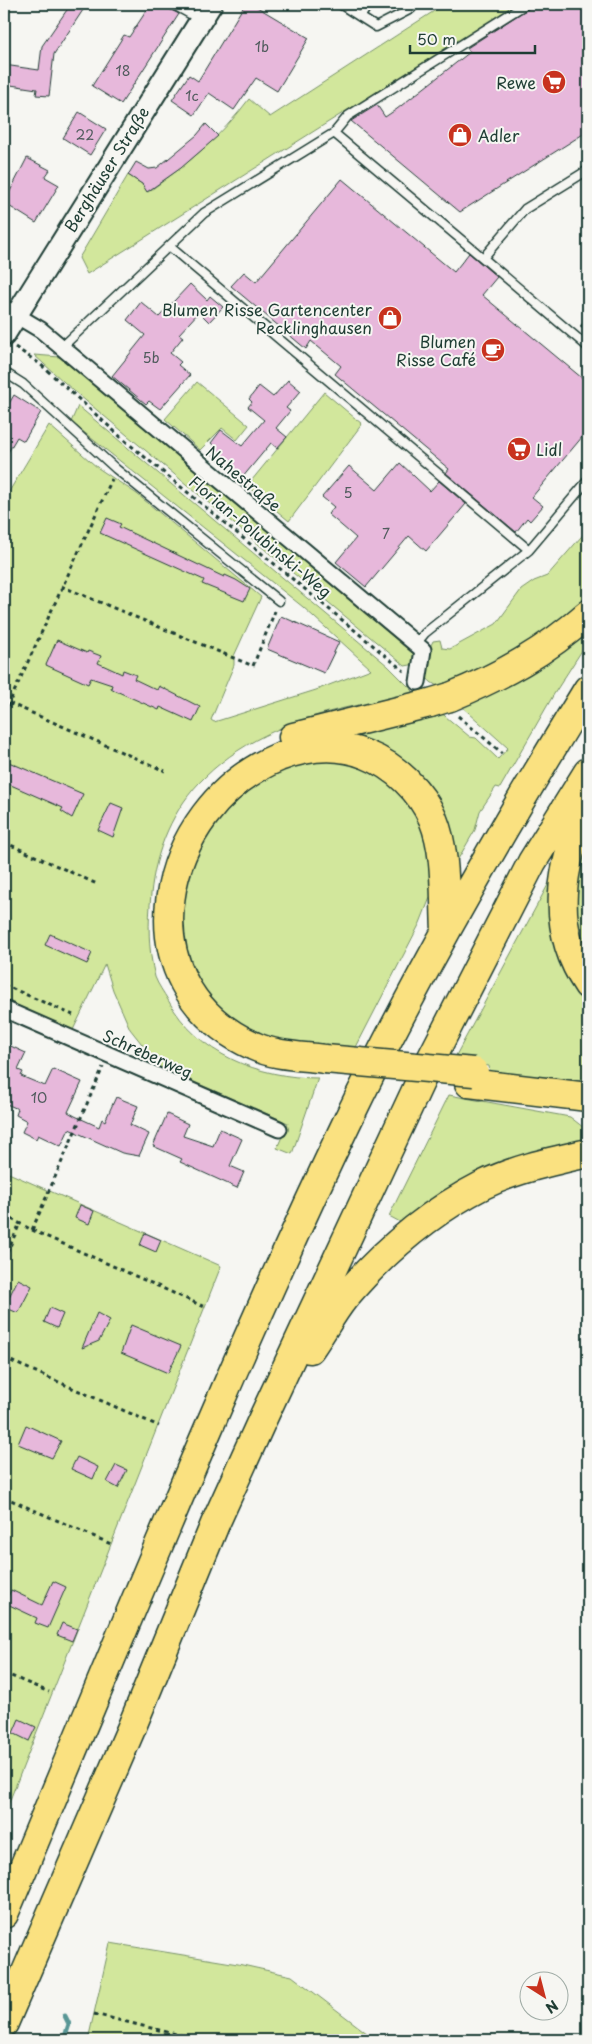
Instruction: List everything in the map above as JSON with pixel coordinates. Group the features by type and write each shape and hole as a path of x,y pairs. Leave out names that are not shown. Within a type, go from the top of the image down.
{"highway":[{"path":"588,614 558,640 488,682 438,699 305,732 278,742 248,760 210,790 187,818 174,842 159,896 159,945 162,963 172,988 184,1010 206,1032 239,1052 266,1060 322,1063 588,1087"},
{"path":"4,1914 254,1324 346,1124 446,931 535,775 588,689"},
{"path":"322,1063 262,1049 227,1031 201,1009 180,976 170,938 173,883 179,860 189,836 207,811 235,783 267,762 292,752 323,746 358,751 379,760 398,772 420,796 433,819 441,844 446,931"},
{"path":"4,2023 131,1729 215,1524 263,1418 426,1070 532,862 588,772"},
{"path":"588,802 575,832 564,874 563,887 564,927 579,971 588,985"},
{"path":"472,1078 588,1097"},
{"path":"263,1418 343,1299 374,1265 411,1233 442,1208 484,1184 538,1165 588,1153"}],"street":[{"name":"Berghäuser Straße","path":"7,340 10,312 206,12"},
{"name":"Nahestraße","path":"10,312 40,330 416,644"},
{"path":"416,644 423,650 438,699"},
{"name":"Schreberweg","path":"4,1009 279,1129"}],"lane":[{"path":"172,4 206,12"},
{"path":"340,4 376,27 412,9 415,4"},
{"path":"360,17 369,4"},
{"path":"61,348 204,213 334,133 348,116 526,4"},
{"path":"334,133 588,347"},
{"path":"483,258 525,209 588,170"},
{"path":"170,246 529,550"},
{"path":"4,372 23,384 116,469 279,601"},
{"path":"416,644 425,633 529,550 588,480"}],"path":[{"name":"Florian-Polubinski-Weg","path":"7,340 40,364 123,439 502,753"},
{"path":"4,714 116,469"},
{"path":"61,586 252,666 279,601"},
{"path":"9,703 165,771"},
{"path":"4,842 97,884"},
{"path":"4,985 73,1015"},
{"path":"32,1230 109,1055"},
{"path":"4,1215 32,1230 207,1308"},
{"path":"4,1260 20,1223"},
{"path":"4,1358 160,1426"},
{"path":"4,1497 111,1544"},
{"path":"4,1673 49,1692"},
{"path":"94,2014 198,2040"}],"green space":[{"path":"445,4 516,4 87,274 79,258 128,175 142,184 148,192 202,150 227,126 249,99 270,117"},
{"path":"34,355 60,357 418,658 416,664 405,666 74,391"},
{"path":"197,382 249,425 237,440 222,428 200,450 165,419"},
{"path":"324,392 362,424 289,521 247,486"},
{"path":"78,406 388,666 416,694 387,702 353,706 333,711 293,723 256,740 221,763 194,789 175,816 161,846 153,878 149,915 151,956 156,980 180,1019 195,1035 213,1048 252,1068 296,1077 318,1078 292,1154 277,1148 288,1123 160,1067 130,1029 113,990 105,964 73,1030 4,1000 4,500 49,425 98,468 137,494 261,597 234,656 234,665 211,720 214,722 316,690 371,669 303,607 71,422"},
{"path":"588,529 588,601 513,657 440,687 427,678 424,673 424,667 433,641 440,640 442,648 450,649 496,624 521,590 534,581 547,576"},
{"path":"588,628 588,641 554,694 500,788 496,787 480,811 475,830 454,866 448,832 332,735 439,711 470,737 476,738 498,759 508,748 459,704"},
{"path":"311,754 371,765 423,816 435,885 420,923 354,1051 277,1042 235,1028 183,963 180,885 224,801"},
{"path":"578,853 587,857 588,854 588,964 574,911"},
{"path":"550,881 550,901 574,986 588,1004 588,1081 490,1072 489,1066 453,1061"},
{"path":"449,1095 570,1117 588,1131 588,1143 402,1223 389,1216"},
{"path":"4,1171 221,1266 4,1815"},
{"path":"110,1943 238,1964 292,1976 376,2040 88,2040"}],"building":[{"path":"71,4 83,10 54,54 49,96 36,95 37,89 4,84 4,65 39,70 42,46"},
{"path":"151,4 166,4 169,9 179,14 121,104 92,86 124,35 129,37"},
{"path":"245,4 252,4 309,38 277,91 256,78 234,110 209,93 194,115 172,100 189,75 198,81"},
{"name":"Adler","path":"535,4 588,4 588,131 460,212 351,121 377,105 385,117 470,52 467,48"},
{"path":"79,112 106,129 90,155 63,138"},
{"path":"206,124 218,136 181,168 147,192 142,184 128,175 136,162 149,169 157,168 197,135"},
{"path":"27,158 50,170 45,177 59,185 36,223 4,203"},
{"name":"Blumen Risse Gartencenter Recklinghausen","path":"342,179 454,272 469,253 497,277 482,295 588,383 588,430 532,497 543,506 530,521 527,518 516,532 446,473 449,469 335,374 341,366 311,341 306,349 231,286 244,272 256,282"},
{"path":"190,284 207,300 210,296 223,307 209,322 199,312 179,334 183,337 170,353 181,362 178,365 190,375 160,409 149,401 146,404 112,376 145,335 127,320 141,302 159,317"},
{"path":"288,380 301,391 286,408 290,411 276,428 287,437 277,448 271,443 242,478 211,453 216,447 211,443 221,430 242,446 264,420 248,407 252,402 249,399 259,386 273,397"},
{"path":"14,395 41,412 24,441 17,437 4,459 4,412"},
{"path":"400,463 430,491 439,481 466,504 426,551 409,536 366,587 336,562 356,538 328,514 334,507 322,497 349,466 377,490"},
{"path":"107,518 121,524 119,527 224,577 225,575 236,580 250,589 244,601 202,584 204,580 100,533"},
{"path":"281,616 339,642 324,673 267,649"},
{"path":"57,640 87,653 88,651 101,656 98,663 122,674 123,670 136,675 134,679 157,690 159,686 200,707 193,722 160,707 159,710 116,691 111,688 112,685 91,678 88,684 46,665"},
{"path":"4,760 83,794 72,818 61,811 63,808 4,782"},
{"path":"111,803 123,808 113,837 98,830"},
{"path":"50,934 92,953 87,964 45,945"},
{"path":"4,1043 26,1053 18,1070 23,1072 21,1076 45,1086 53,1069 82,1082 68,1112 75,1116 99,1127 102,1119 105,1121 116,1097 138,1106 130,1125 149,1134 139,1156 122,1153 69,1129 61,1146 38,1135 36,1139 22,1132 27,1121 16,1115 18,1109 4,1103"},
{"path":"167,1114 188,1124 183,1136 213,1146 220,1129 242,1139 230,1166 244,1172 237,1188 180,1162 182,1159 153,1146"},
{"path":"80,1205 94,1211 89,1224 75,1218"},
{"path":"145,1233 161,1240 156,1252 140,1245"},
{"path":"18,1279 32,1286 18,1313 4,1307"},
{"path":"50,1308 63,1314 57,1328 44,1322"},
{"path":"97,1313 110,1320 99,1341 82,1348"},
{"path":"131,1325 181,1346 168,1373 121,1353"},
{"path":"26,1425 61,1441 52,1458 18,1444"},
{"path":"77,1457 98,1467 93,1479 71,1469"},
{"path":"116,1465 127,1470 118,1488 107,1482"},
{"path":"53,1581 66,1587 48,1628 35,1623 37,1618 5,1603 11,1590 42,1605"},
{"path":"62,1623 77,1629 72,1641 57,1635"},
{"path":"19,1719 36,1727 29,1741 13,1733"}],"waterway":[{"path":"64,2040 69,2024 65,2016"}],"place":[{"name":"Rewe","path":"554,82"},
{"name":"Adler","path":"460,135"},
{"name":"Blumen Risse Gartencenter Recklinghausen","path":"390,318"},
{"name":"Blumen Risse Café","path":"493,350"},
{"name":"Lidl","path":"519,449"}]}
